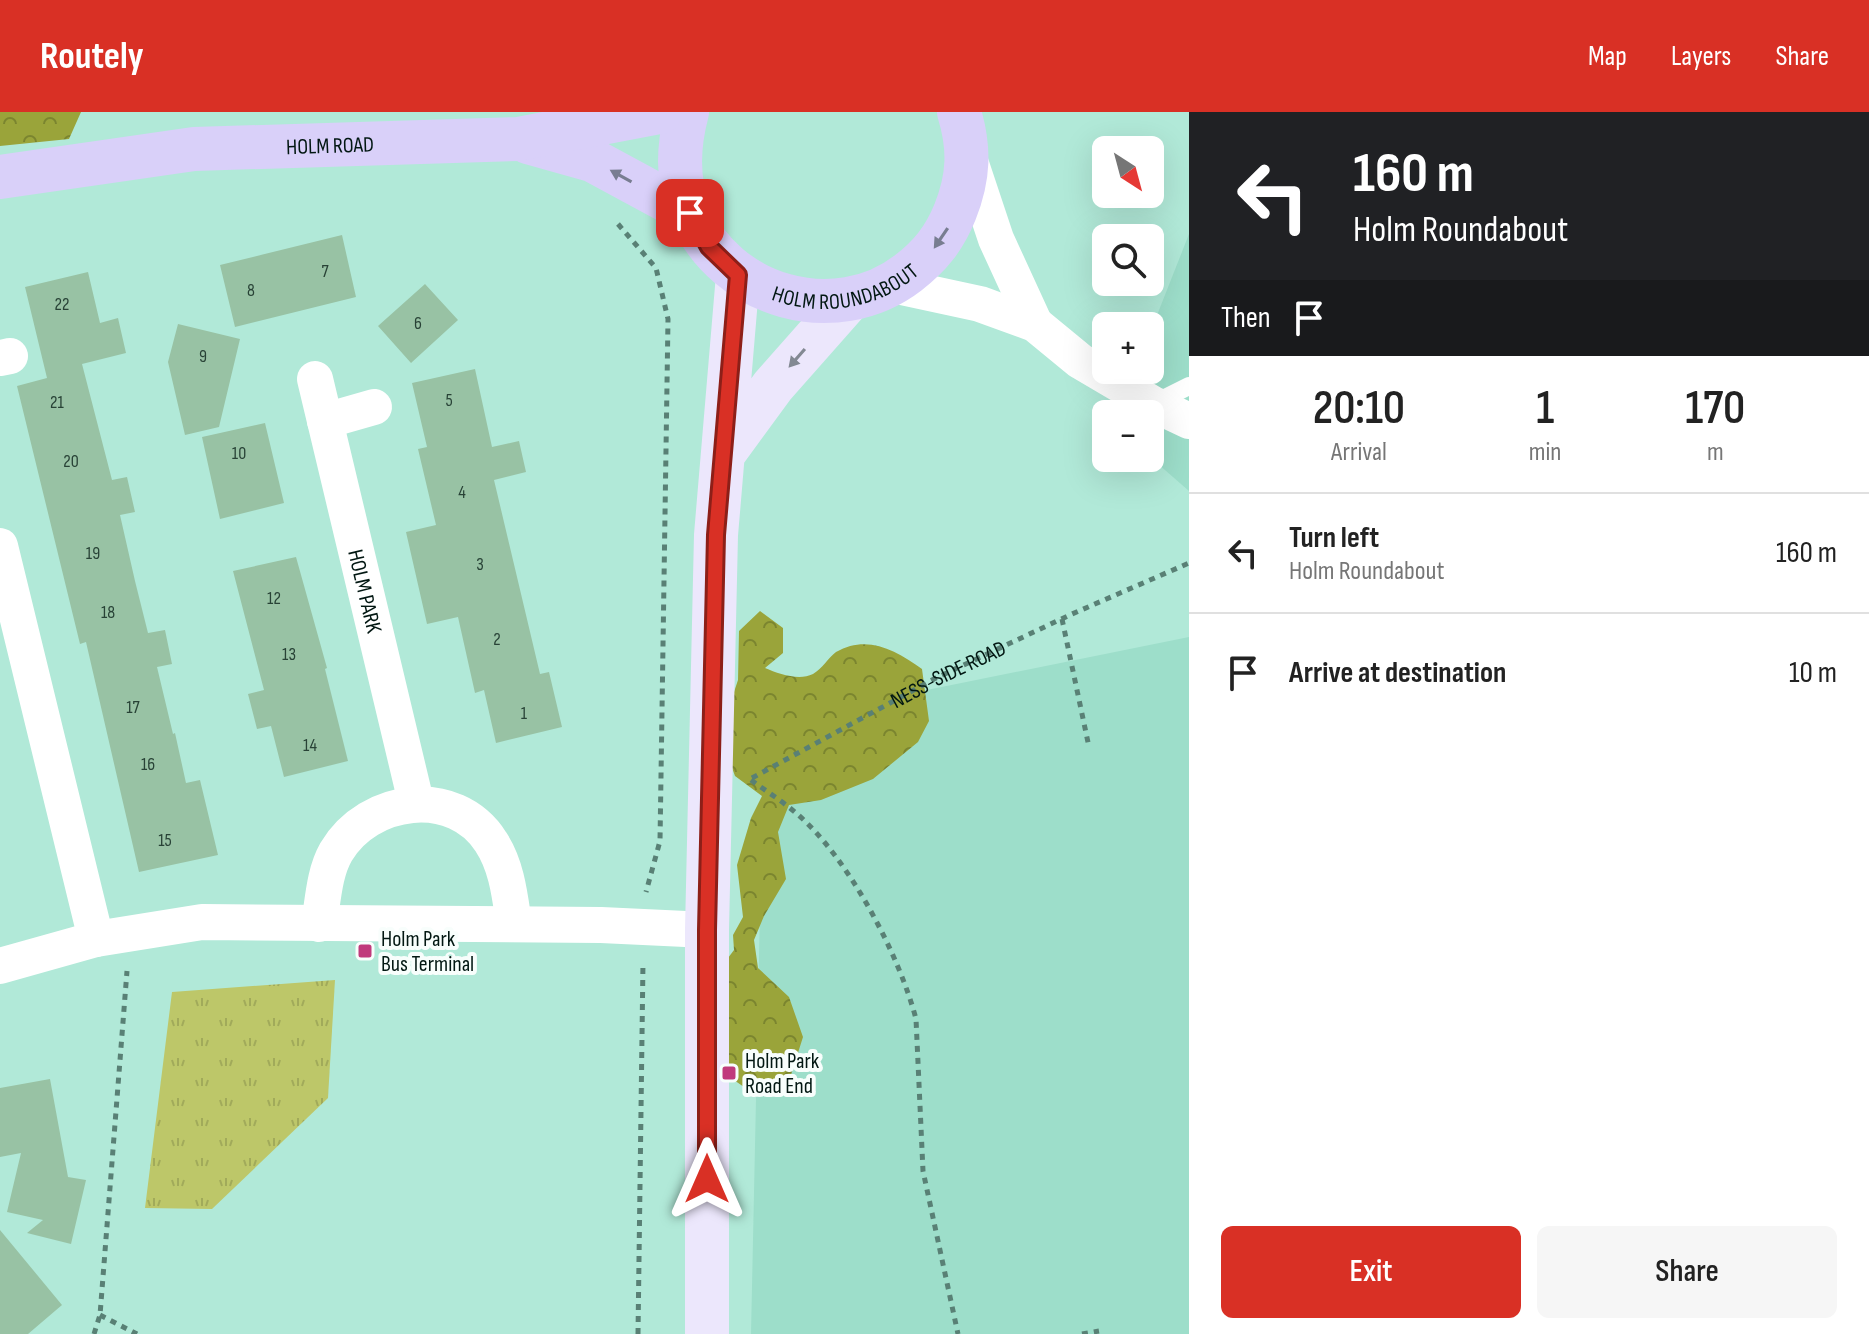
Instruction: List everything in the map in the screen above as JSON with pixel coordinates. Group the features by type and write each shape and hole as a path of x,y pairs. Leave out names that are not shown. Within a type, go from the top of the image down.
{"main road":[{"name":"HOLM ROAD","path":"0,177 194,149 518,139 660,112"},
{"name":"HOLM ROUNDABOUT","path":"687,112 679,141 680,175 690,213 709,247 738,275 778,295 811,302 849,300 892,285 927,258 946,233 965,187 968,129"},
{"path":"518,139 592,160 690,213"},
{"path":"707,1334 707,930 731,775 716,535 738,275"},
{"path":"723,455 773,386 849,300"}],"street":[{"path":"968,129 996,239 1035,324"},
{"path":"892,285 980,304 1035,324 1080,361 1146,400"},
{"name":"HOLM PARK","path":"315,379 416,802"},
{"path":"325,421 374,407"},
{"path":"1164,409 1189,421"},
{"path":"0,546 96,939"},
{"path":"319,924 325,884 336,853 357,827 380,813 416,802 464,815 490,840 502,865 514,924"},
{"path":"0,966 96,939 202,922 514,924 707,930"}],"lane":[{"path":"1161,400 1189,386"}],"path":[{"path":"611,219 623,227 656,268 668,319 660,841 646,891 643,927 638,1334"},
{"name":"NESS-SIDE ROAD","path":"731,775 1062,619 1189,563"},
{"path":"1062,619 1089,747"},
{"path":"731,775 798,814 848,872 892,953 910,997 916,1019 923,1171 958,1334"},
{"path":"94,1334 100,1315 127,969 96,939"},
{"path":"100,1315 137,1334"},
{"path":"1082,1334 1099,1331"}],"shaded area":[{"path":"1189,234 1189,491 1164,469 1164,400 1123,400 1130,384 1164,384 1164,312 1158,312"},
{"path":"1189,637 1189,1334 751,1334 764,723"}],"green space":[{"path":"0,112 81,112 69,139 0,146"},
{"path":"760,611 783,628 783,653 765,668 802,677 816,672 836,652 848,647 870,644 881,647 922,669 929,721 918,742 873,779 821,800 789,805 778,832 786,879 754,940 758,968 789,997 803,1037 790,1078 754,1094 711,1064 728,958 734,950 733,935 743,917 737,865 751,818 762,796 735,776 726,751 728,710 738,680 739,631"},
{"path":"335,980 328,1098 212,1209 145,1208 172,992"}],"building":[{"path":"342,235 356,297 235,327 220,265"},
{"path":"88,272 100,323 118,318 126,353 82,364 112,480 127,477 135,512 120,515 135,581 148,633 165,630 172,664 157,667 186,783 200,780 218,855 139,872 86,642 80,644 17,386 47,378 25,287"},
{"path":"425,284 458,320 411,363 378,326"},
{"path":"178,324 240,339 219,427 185,435 168,362"},
{"path":"475,369 492,447 519,441 526,472 494,480 540,674 549,672 562,727 496,743 484,690 475,693 458,617 427,624 406,532 436,525 418,449 427,447 412,383"},
{"path":"265,423 284,503 220,519 202,437"},
{"path":"296,557 327,668 348,761 284,777 271,726 257,729 248,694 264,690 233,571"},
{"path":"50,1079 68,1177 86,1180 71,1244 27,1233 43,1220 7,1212 21,1153 0,1157 0,1088"},
{"path":"0,1230 62,1305 28,1334 0,1334"}],"place":[{"name":"Holm Park Bus Terminal","path":"365,951"},
{"name":"Holm Park Road End","path":"729,1073"}],"route":[{"path":"690,213 709,247 738,275 716,535 707,930 707,1179"}]}
